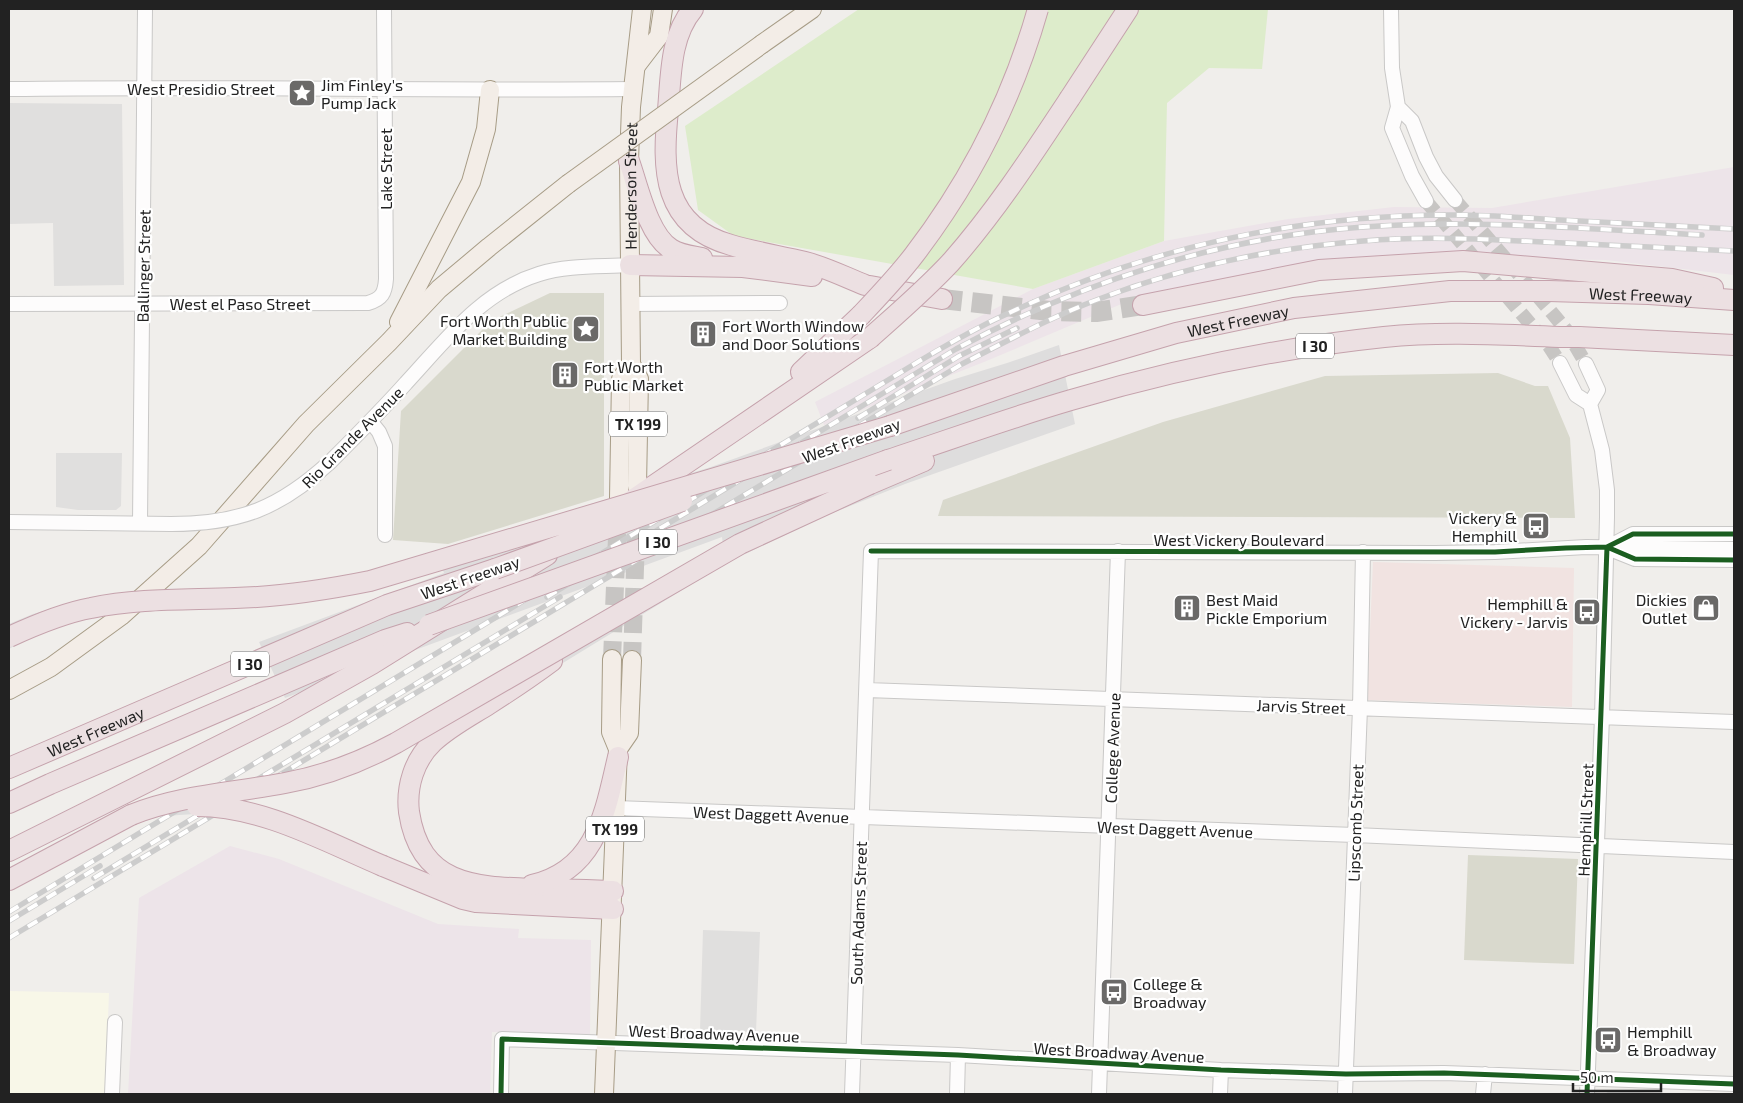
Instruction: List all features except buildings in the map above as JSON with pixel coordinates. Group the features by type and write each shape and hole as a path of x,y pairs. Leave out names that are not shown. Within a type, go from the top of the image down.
{"highway":[{"path":"693,9 684,21 676,40 666,134 665,165 668,183 680,210 693,226 721,242 807,262 865,285"},
{"path":"752,417 861,315 914,255 965,177 995,123 1017,71 1038,9"},
{"path":"9,851 226,744 372,664 599,522 870,338 926,288 956,256 1012,184 1128,9"},
{"path":"629,161 653,227 668,247 680,253 743,267 865,285 942,299"},
{"path":"1143,305 1319,270 1463,261 1672,279 1734,292"},
{"path":"630,265 743,267"},
{"name":"West Freeway","path":"9,768 386,605 495,569 890,426 1064,366 1176,333 1294,308 1450,292 1549,291 1649,294 1734,300"},
{"name":"West Freeway","path":"9,803 376,644 888,460 1071,400 1172,374 1293,349 1386,337 1469,334 1734,345"},
{"path":"9,880 131,815 166,803 283,784 346,767 396,743 740,544 895,473 1071,400"},
{"path":"9,636 70,613 107,604 153,600 283,596 370,581 890,426"},
{"path":"602,624 520,685 456,725 432,744 417,764 413,775 410,786 409,809 413,830 424,853 436,867 456,879 468,884 613,900"},
{"path":"515,888 542,882 561,874 571,867 585,852 598,831 618,753"},
{"path":"131,815 159,809 192,806 234,808 281,822 463,899 476,902 613,900"}],"main road":[{"name":"Henderson Street","path":"638,486 639,379 631,364 629,161 633,89 642,9"},
{"path":"636,67 659,36 663,9"},
{"path":"9,690 51,667 121,616 199,546 306,424 389,342 439,289 568,184 806,12"},
{"path":"389,342 472,182 486,129 490,90"},
{"name":"Henderson Street","path":"619,498 621,379 631,364"},
{"name":"TX 199","path":"612,659 611,732 618,753 613,900"},
{"name":"TX 199","path":"618,753 630,733 632,660"},
{"path":"604,1094 613,900"}],"street":[{"name":"Ballinger Street","path":"140,523 146,9"},
{"name":"Lake Street","path":"380,298 386,279 384,9"},
{"path":"1391,9 1392,68 1398,108 1392,128 1412,176 1426,201"},
{"name":"West Presidio Street","path":"9,89 145,87 490,90 633,89"},
{"path":"1398,108 1412,121 1436,176 1455,200"},
{"name":"Rio Grande Avenue","path":"9,522 194,524 245,515 273,504 287,497 308,482 330,462 371,422 465,318 496,294 534,276 552,272 578,268 630,265"},
{"name":"West el Paso Street","path":"9,304 368,304 380,298"},
{"path":"630,304 780,303"},
{"path":"1560,363 1576,396 1590,404 1598,390 1586,364"},
{"name":"Hemphill Street","path":"1587,1094 1602,717 1608,506 1605,468 1599,433 1590,404"},
{"path":"371,422 379,432 385,446 385,535"},
{"name":"West Vickery Boulevard","path":"1607,548 1633,534 1734,534"},
{"path":"1607,548 1734,549"},
{"name":"West Vickery Boulevard","path":"871,551 1495,552 1607,548 1635,559 1734,560"},
{"name":"South Adams Street","path":"852,1094 871,551"},
{"name":"College Avenue","path":"1099,1094 1118,551"},
{"name":"Lipscomb Street","path":"1345,1094 1360,708 1363,552"},
{"name":"Jarvis Street","path":"867,690 1734,722"},
{"name":"West Daggett Avenue","path":"616,808 1355,835 1734,852"},
{"path":"112,1094 115,1022"},
{"name":"West Broadway Avenue","path":"501,1094 502,1039 958,1055 1221,1070 1346,1074 1485,1074 1734,1084"},
{"path":"957,1094 958,1055"},
{"path":"1220,1094 1221,1070"},
{"path":"1483,1094 1485,1074"}],"shaded area":[{"path":"9,103 122,104 124,285 54,286 53,223 9,224"},
{"path":"1734,167 1734,275 1606,260 1442,257 1138,297 984,362 824,425 815,402 1033,289 1164,241 1288,219 1394,207 1492,208"},
{"path":"550,293 604,293 604,496 448,544 393,540 401,411 491,321"},
{"path":"1498,373 1535,386 1548,386 1570,438 1575,518 938,516 943,500 1163,422 1325,376"},
{"path":"56,453 122,453 121,506 116,510 78,510 56,507"},
{"path":"1373,562 1574,568 1572,707 1367,700"},
{"path":"230,846 279,859 438,924 519,929 518,938 591,940 590,1035 492,1032 490,1094 128,1094 139,898"},
{"path":"1468,855 1578,859 1574,964 1464,960"},
{"path":"703,930 760,932 756,1032 700,1030"},
{"path":"9,991 109,993 105,1094 9,1094"},
{"path":"1613,1091 1694,1094 1605,1094"}],"green space":[{"path":"859,9 1268,9 1262,69 1209,68 1167,103 1164,241 1033,289 734,236 698,210 685,126"}],"pier":[{"path":"1059,345 1075,424 905,484 825,516 728,562 558,666 443,742 429,758 402,809 438,729 235,799 252,820 196,814 179,815 158,817 138,823 102,841 96,833 361,752 723,545 722,537 285,698 259,642 444,573 442,567 269,590 351,578 711,467 955,379"},
{"path":"269,590 96,613 32,636 9,649 9,624 33,614 80,601"}],"tunnel":[{"path":"1455,200 1567,331 1586,364"},
{"path":"1426,201 1549,346 1560,363"},
{"path":"942,299 1050,311 1096,312 1143,305"},
{"path":"632,660 637,506"},
{"path":"612,659 618,513"}],"railway":[{"path":"9,912 925,358 995,320 1062,290 1116,270 1171,253 1227,239 1283,228 1340,221 1398,216 1469,215 1734,229"},
{"path":"547,597 956,349 1052,303 1153,267 1205,252 1257,241 1310,232 1363,227 1490,224 1702,235"},
{"path":"9,938 962,364 1081,306 1163,277 1196,268 1262,254 1363,241 1430,238 1476,239 1734,251"},
{"path":"858,418 959,356 1017,328"},
{"path":"94,878 560,597"},
{"path":"9,921 100,866"}],"cycle path":[{"path":"1607,547 1633,534 1734,534"},
{"path":"871,551 1495,552 1607,547 1635,559 1734,560"},
{"path":"1587,1094 1607,547"},
{"path":"501,1094 502,1039 958,1055 1221,1070 1346,1074 1444,1073 1734,1084"}],"place":[{"name":"Jim Finley's Pump Jack","path":"302,93"},
{"name":"Fort Worth Public Market Building","path":"586,329"},
{"name":"Fort Worth Window and Door Solutions","path":"703,334"},
{"name":"Fort Worth Public Market","path":"565,375"},
{"name":"Vickery & Hemphill","path":"1536,526"},
{"name":"Best Maid Pickle Emporium","path":"1187,608"},
{"name":"Dickies Outlet","path":"1706,608"},
{"name":"Hemphill & Vickery - Jarvis","path":"1587,612"},
{"name":"College & Broadway","path":"1114,992"},
{"name":"Hemphill & Broadway","path":"1608,1040"}]}
